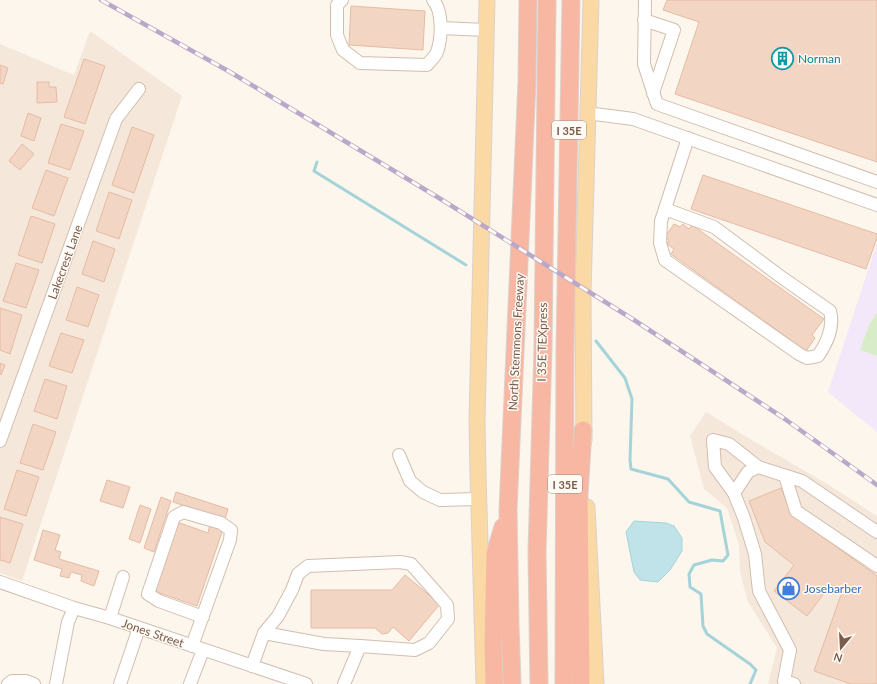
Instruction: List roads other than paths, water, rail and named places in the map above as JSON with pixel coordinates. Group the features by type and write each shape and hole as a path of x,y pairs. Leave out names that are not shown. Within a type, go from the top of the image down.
{"highway":[{"name":"North Stemmons Freeway","path":"512,684 508,510 525,129 528,0"},
{"name":"I 35E TEXpress","path":"539,684 537,552 543,339 547,0"},
{"name":"I 35E","path":"564,684 565,352 571,0"},
{"path":"581,684 579,495 583,430"},
{"path":"494,684 493,628 495,554 508,510"}],"main road":[{"path":"484,684 477,420 486,0"},
{"path":"591,0 583,293 583,430 596,684"}],"street":[{"path":"342,0 338,5 337,35 343,50 360,62 427,65 437,53 441,28 437,5 433,0"},
{"path":"644,0 644,64 657,104 877,182"},
{"path":"644,20 674,30 653,93"},
{"path":"441,28 486,30"},
{"name":"Lakecrest Lane","path":"0,441 116,119 139,89"},
{"path":"587,113 633,119 877,205"},
{"path":"665,209 714,227 830,311 832,319 827,339 825,346 818,356 807,358 799,354 665,260 660,242 661,221 688,138"},
{"path":"794,684 784,681 790,650 759,591 755,554 744,518 734,493 715,467 713,440 729,444 758,467 802,481 877,532"},
{"path":"399,455 410,481 423,492 440,500 478,500"},
{"path":"734,493 748,472 758,467"},
{"path":"785,476 796,511 877,566"},
{"path":"190,684 202,617 230,540 231,530 221,523 183,512 174,517 148,594 159,601 202,617"},
{"path":"252,666 264,633 278,616 292,590 298,574 308,566 400,562 411,564 447,605 448,619 429,643 415,650 324,644 264,633"},
{"path":"110,618 123,577"},
{"name":"Jones Street","path":"0,582 74,608 110,618 306,684"},
{"path":"56,684 68,622 74,608"},
{"path":"120,684 139,628"},
{"path":"344,684 360,646"},
{"path":"8,684 12,681 26,681 34,684"}],"water":[{"path":"634,521 666,523 674,526 682,538 682,551 670,570 658,582 640,580 634,572 626,532"}],"waterway":[{"path":"317,162 314,171 466,265"},
{"path":"596,341 625,378 632,399 631,469 668,479 689,502 720,511 728,555 723,561 712,560 694,565 689,574 690,587 701,594 703,626 707,634 750,664 756,670 750,684"}],"railway":[{"path":"101,0 230,72 439,198 634,320 782,417 877,485"}],"place":[{"name":"Norman","path":"782,58"},
{"name":"Josebarber","path":"789,588"}]}
